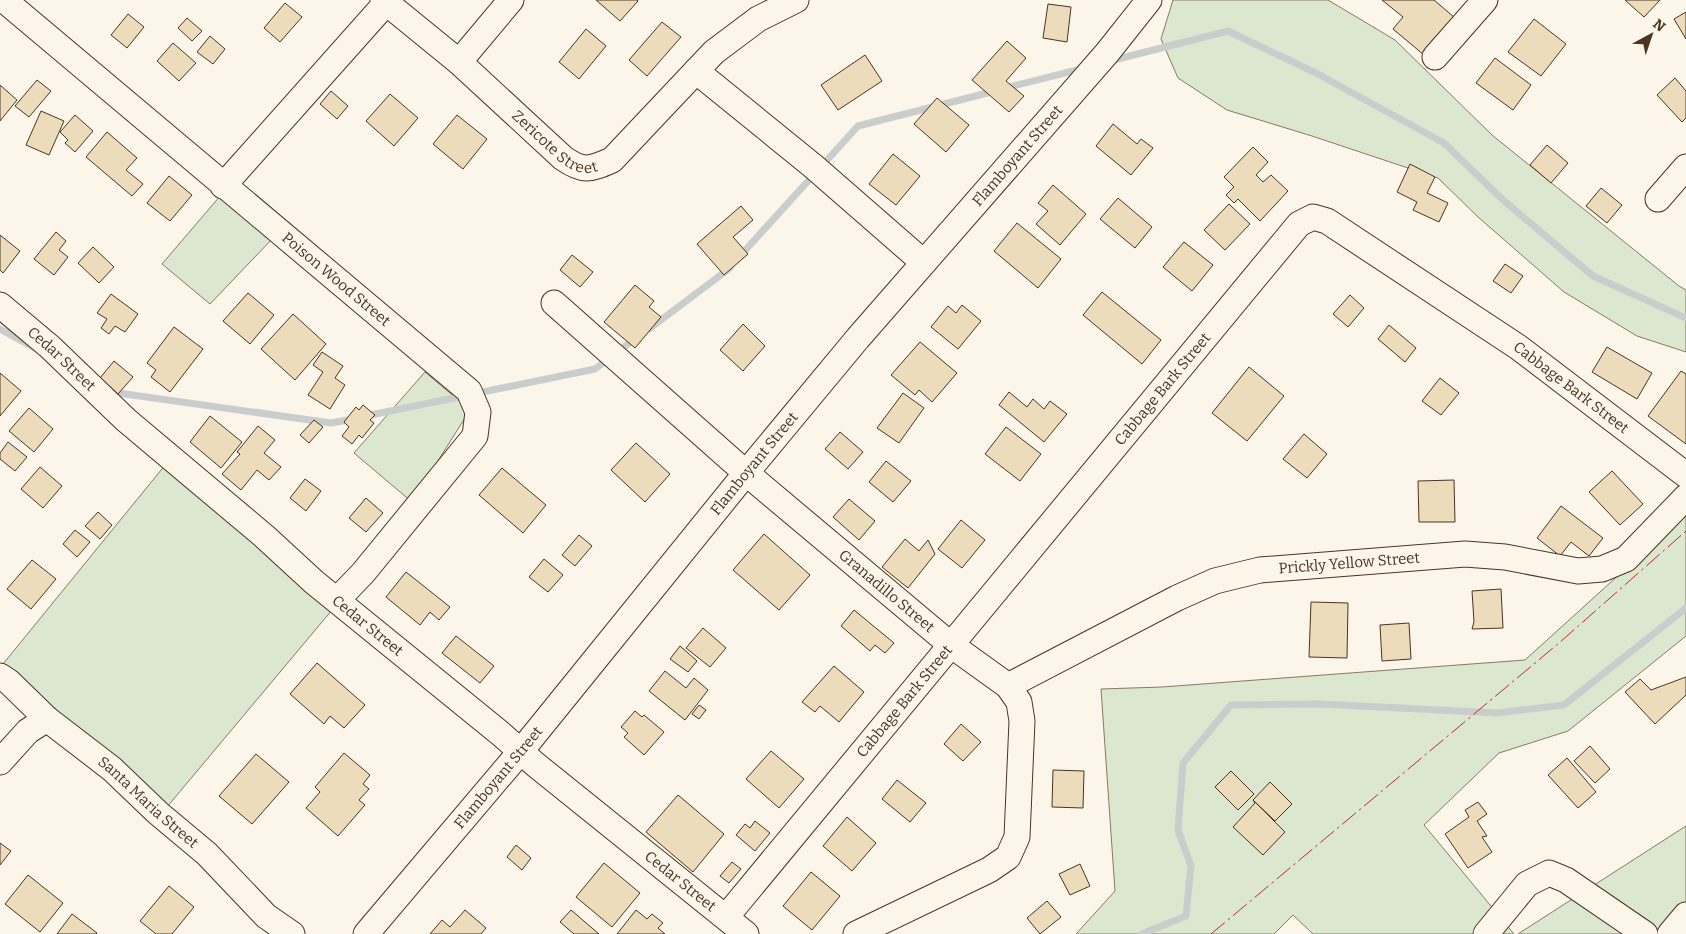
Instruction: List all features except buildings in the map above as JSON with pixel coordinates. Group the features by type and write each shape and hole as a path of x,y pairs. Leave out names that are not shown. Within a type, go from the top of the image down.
{"street":[{"name":"Poison Wood Street","path":"4,0 469,391 478,412 475,436 338,600"},
{"path":"458,62 511,0"},
{"name":"Zericote Street","path":"385,1 458,62 562,158 577,167 594,168 612,160 714,52 758,19 796,0"},
{"name":"Flamboyant Street","path":"366,934 520,751 746,473 923,262 1107,53 1149,0"},
{"path":"1434,58 1485,0"},
{"path":"223,186 385,1"},
{"path":"696,71 813,166 923,262"},
{"path":"1658,199 1686,166"},
{"name":"Cabbage Bark Street","path":"726,918 1299,224 1313,217 1327,221 1518,347 1686,475"},
{"name":"Granadillo Street","path":"554,302 746,473 951,645 1008,686 1018,702 1022,721 1017,837 1008,857 989,870 856,934"},
{"name":"Cedar Street","path":"0,305 50,347 126,420 264,536 300,569 520,751 746,934"},
{"name":"Prickly Yellow Street","path":"1008,686 1177,598 1215,581 1260,570 1465,554 1505,557 1578,571 1602,569 1626,559 1686,497"},
{"name":"Santa Maria Street","path":"0,676 9,682 47,719 112,769 158,813 207,854 266,916 292,934"},
{"path":"0,762 28,731 47,719"},
{"path":"1486,934 1527,884 1549,873 1566,880 1645,934"},
{"path":"1670,934 1686,915"}],"green space":[{"path":"1173,0 1328,0 1395,40 1492,135 1686,290 1686,352 1637,336 1564,292 1478,217 1438,178 1227,110 1178,78 1161,39"},
{"path":"221,195 274,237 210,304 162,264"},
{"path":"425,372 470,410 412,502 354,453"},
{"path":"166,464 332,610 167,807 51,708 3,664"},
{"path":"1686,514 1686,636 1568,731 1499,753 1424,825 1514,934 1313,934 1293,915 1274,934 1076,934 1115,891 1101,689 1162,687 1525,660"},
{"path":"1686,826 1686,934 1518,934"}],"waterway":[{"path":"1110,61 1228,31 1316,73 1444,143 1503,200 1593,276 1686,318"},
{"path":"1005,88 1085,68"},
{"path":"740,256 858,126 995,91"},
{"path":"649,329 730,268"},
{"path":"0,329 33,347"},
{"path":"366,416 595,369 636,338"},
{"path":"113,390 118,393 331,423 353,419"},
{"path":"1142,934 1186,916 1191,866 1178,830 1183,763 1231,705 1321,704 1497,713 1564,705 1686,608"}],"power":[{"path":"1211,934 1559,643 1686,531"}]}
